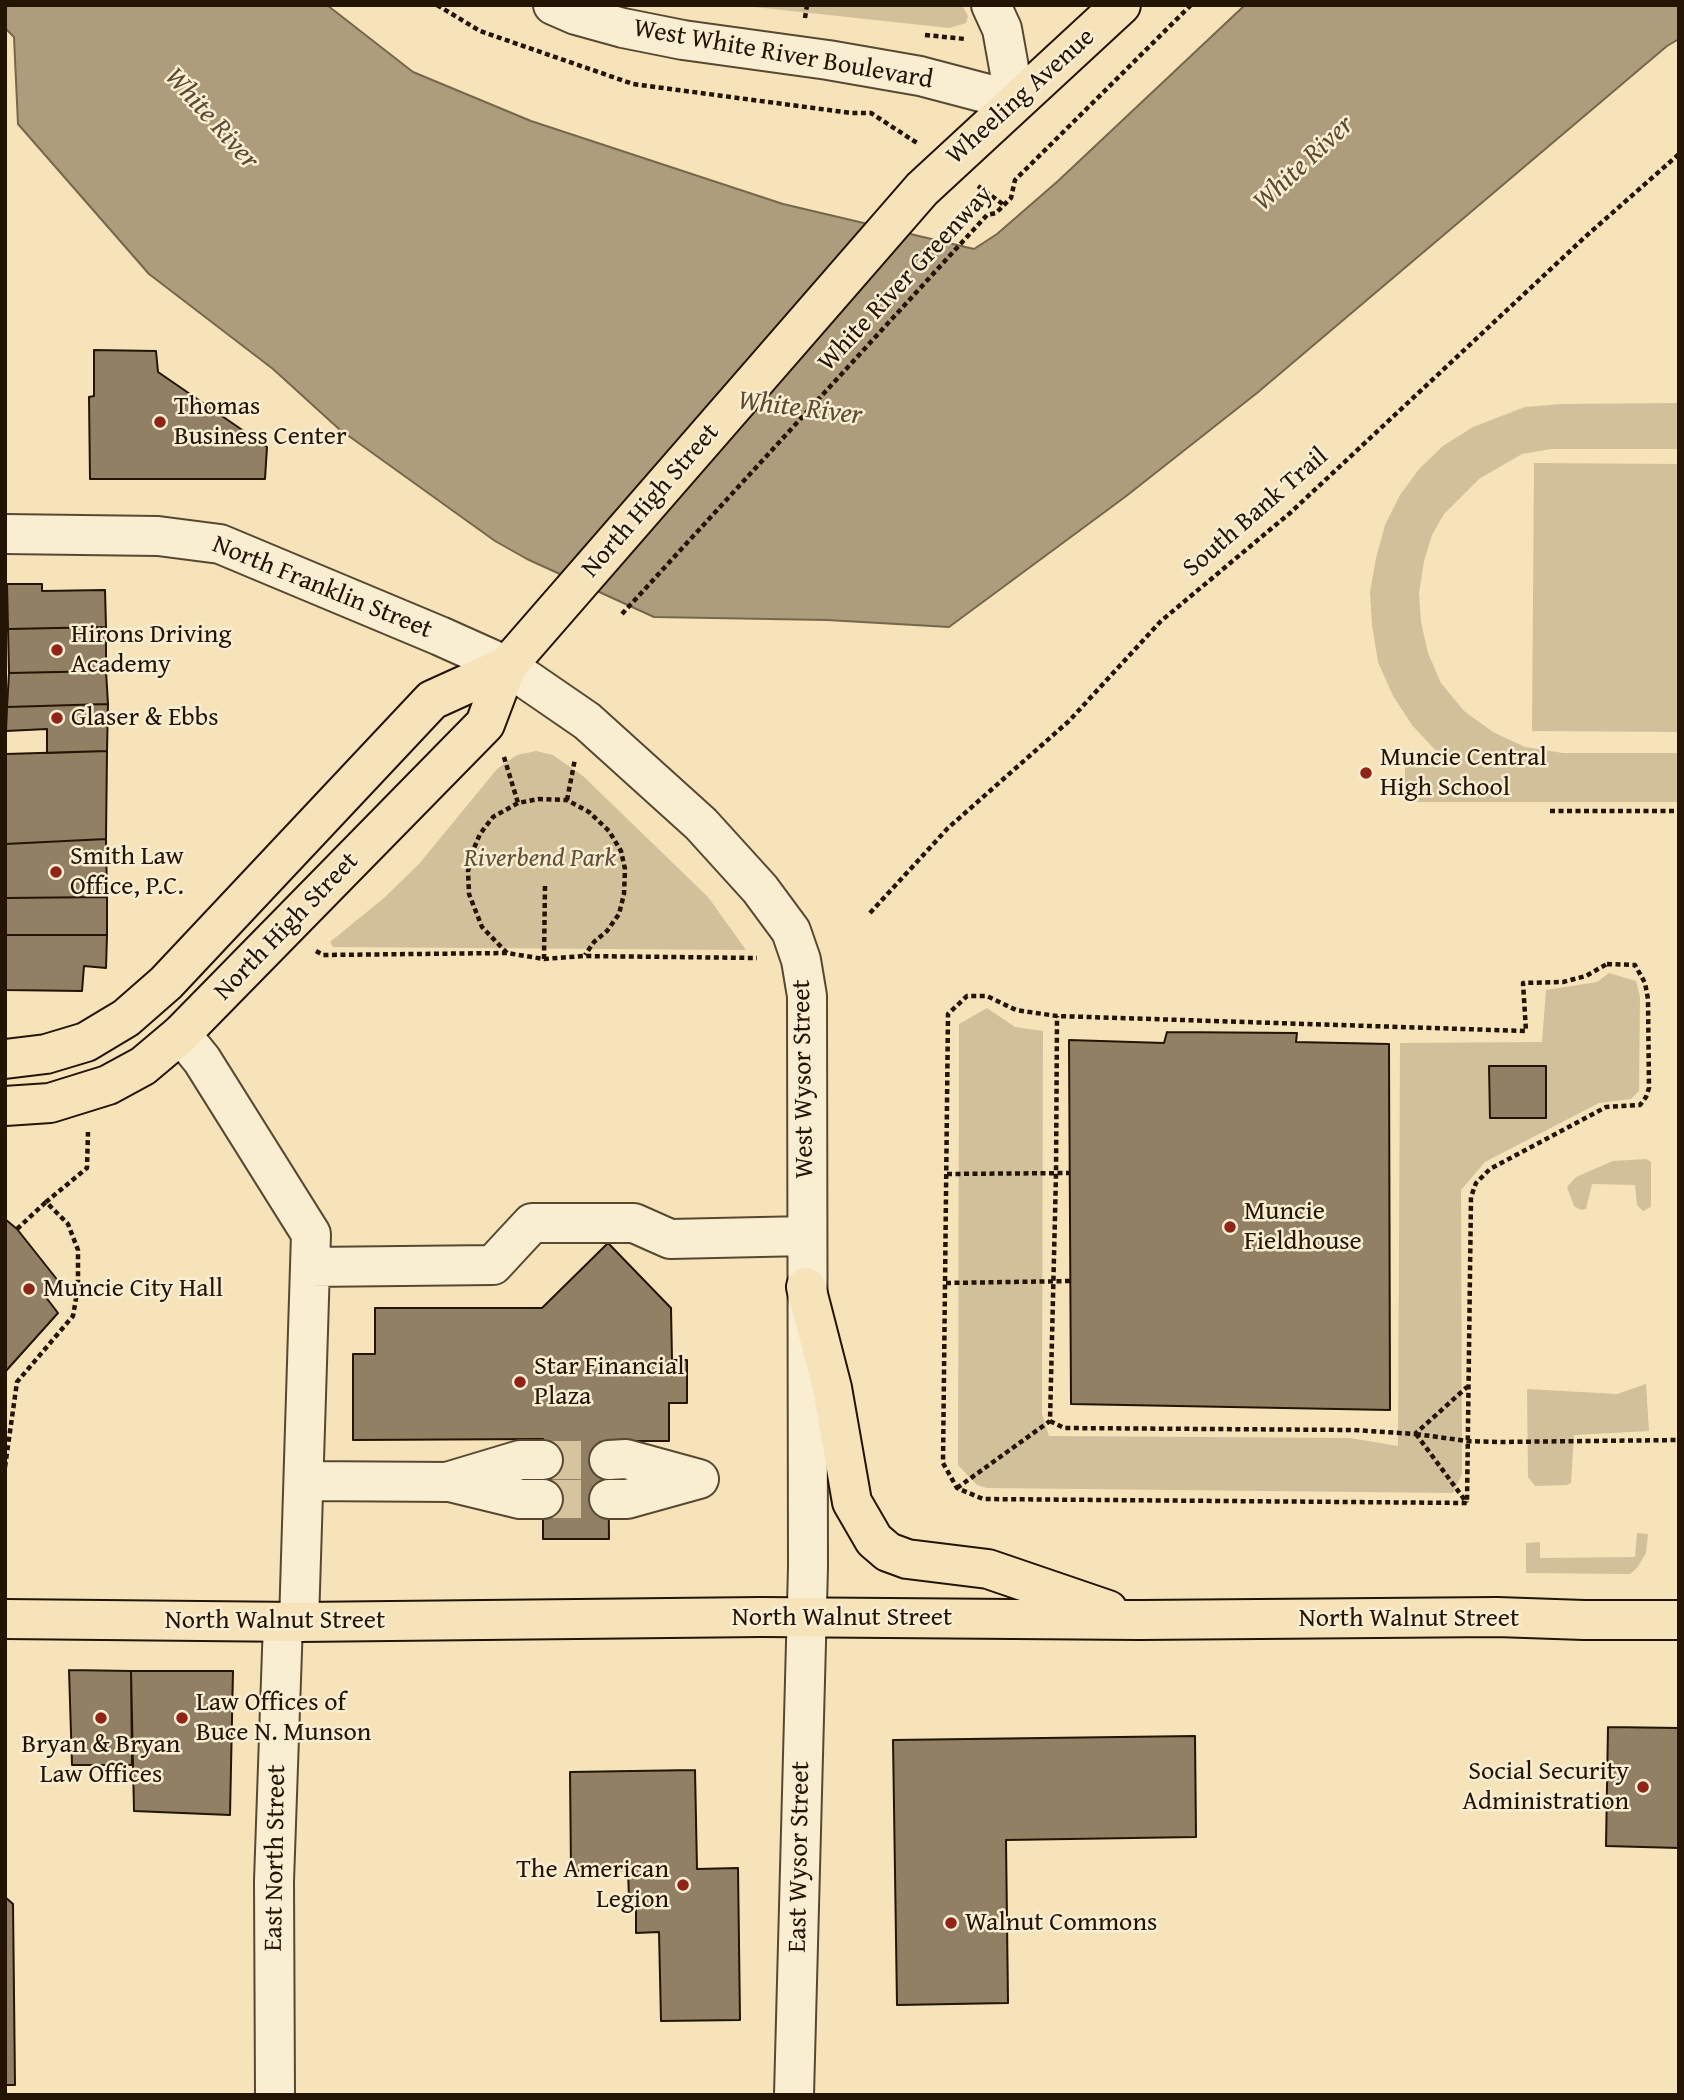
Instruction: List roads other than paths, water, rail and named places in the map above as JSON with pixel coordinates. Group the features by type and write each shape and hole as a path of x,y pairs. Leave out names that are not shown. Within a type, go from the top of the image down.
{"main road":[{"name":"Wheeling Avenue","path":"741,399 922,189 1121,5"},
{"name":"North High Street","path":"5,1107 50,1102 108,1085 143,1066 181,1034 485,724 507,666 741,399"},
{"name":"North High Street","path":"5,1059 46,1054 86,1042 126,1018 166,984 432,700 507,666"},
{"path":"806,1287 832,1388 852,1502 874,1540 888,1552 907,1559 988,1569 1140,1620"},
{"name":"North Walnut Street","path":"5,1619 291,1622 747,1618 1140,1620 1497,1617 1679,1620"}],"street":[{"name":"West White River Boulevard","path":"553,5 576,15 623,28 683,40 920,76 1015,102"},
{"path":"991,5 1002,29 1015,102"},
{"name":"North Franklin Street","path":"5,534 158,536 220,544 440,635 507,666"},
{"name":"West Wysor Street","path":"507,666 587,720 701,824 760,889 791,931 801,960 807,996 806,1619"},
{"name":"East North Street","path":"181,1034 202,1060 311,1234 304,1481 291,1622 274,1881 275,2095"},
{"path":"310,1267 493,1265 532,1223 634,1223 670,1239 806,1236"},
{"path":"450,1482 520,1460 543,1460"},
{"path":"609,1460 626,1460 698,1479 628,1499 609,1499"},
{"path":"304,1481 450,1482 520,1499 543,1499"},
{"name":"East Wysor Street","path":"794,2095 806,1619"}],"water":[{"name":"White River","path":"5,5 327,5 413,72 531,121 783,204 974,249 997,234 1058,181 1245,5 1679,5 1679,39 1667,46 1257,393 1125,497 949,627 827,620 654,617 527,559 495,541 339,429 273,369 149,274 18,124 14,37 5,28"}],"tunnel":[{"path":"543,1460 609,1460"},
{"path":"543,1499 609,1499"}],"place":[{"name":"Thomas Business Center","path":"160,422"},
{"name":"Hirons Driving Academy","path":"57,650"},
{"name":"Glaser & Ebbs","path":"57,718"},
{"name":"Muncie Central High School","path":"1366,773"},
{"name":"Smith Law Office, P.C.","path":"56,872"},
{"name":"Muncie Fieldhouse","path":"1230,1227"},
{"name":"Muncie City Hall","path":"29,1289"},
{"name":"Star Financial Plaza","path":"520,1382"},
{"name":"Bryan & Bryan Law Offices","path":"101,1718"},
{"name":"Law Offices of Buce N. Munson","path":"182,1718"},
{"name":"Social Security Administration","path":"1643,1787"},
{"name":"The American Legion","path":"683,1885"},
{"name":"Walnut Commons","path":"951,1923"}],"park label":[{"name":"Riverbend Park","path":"540,859"}]}
